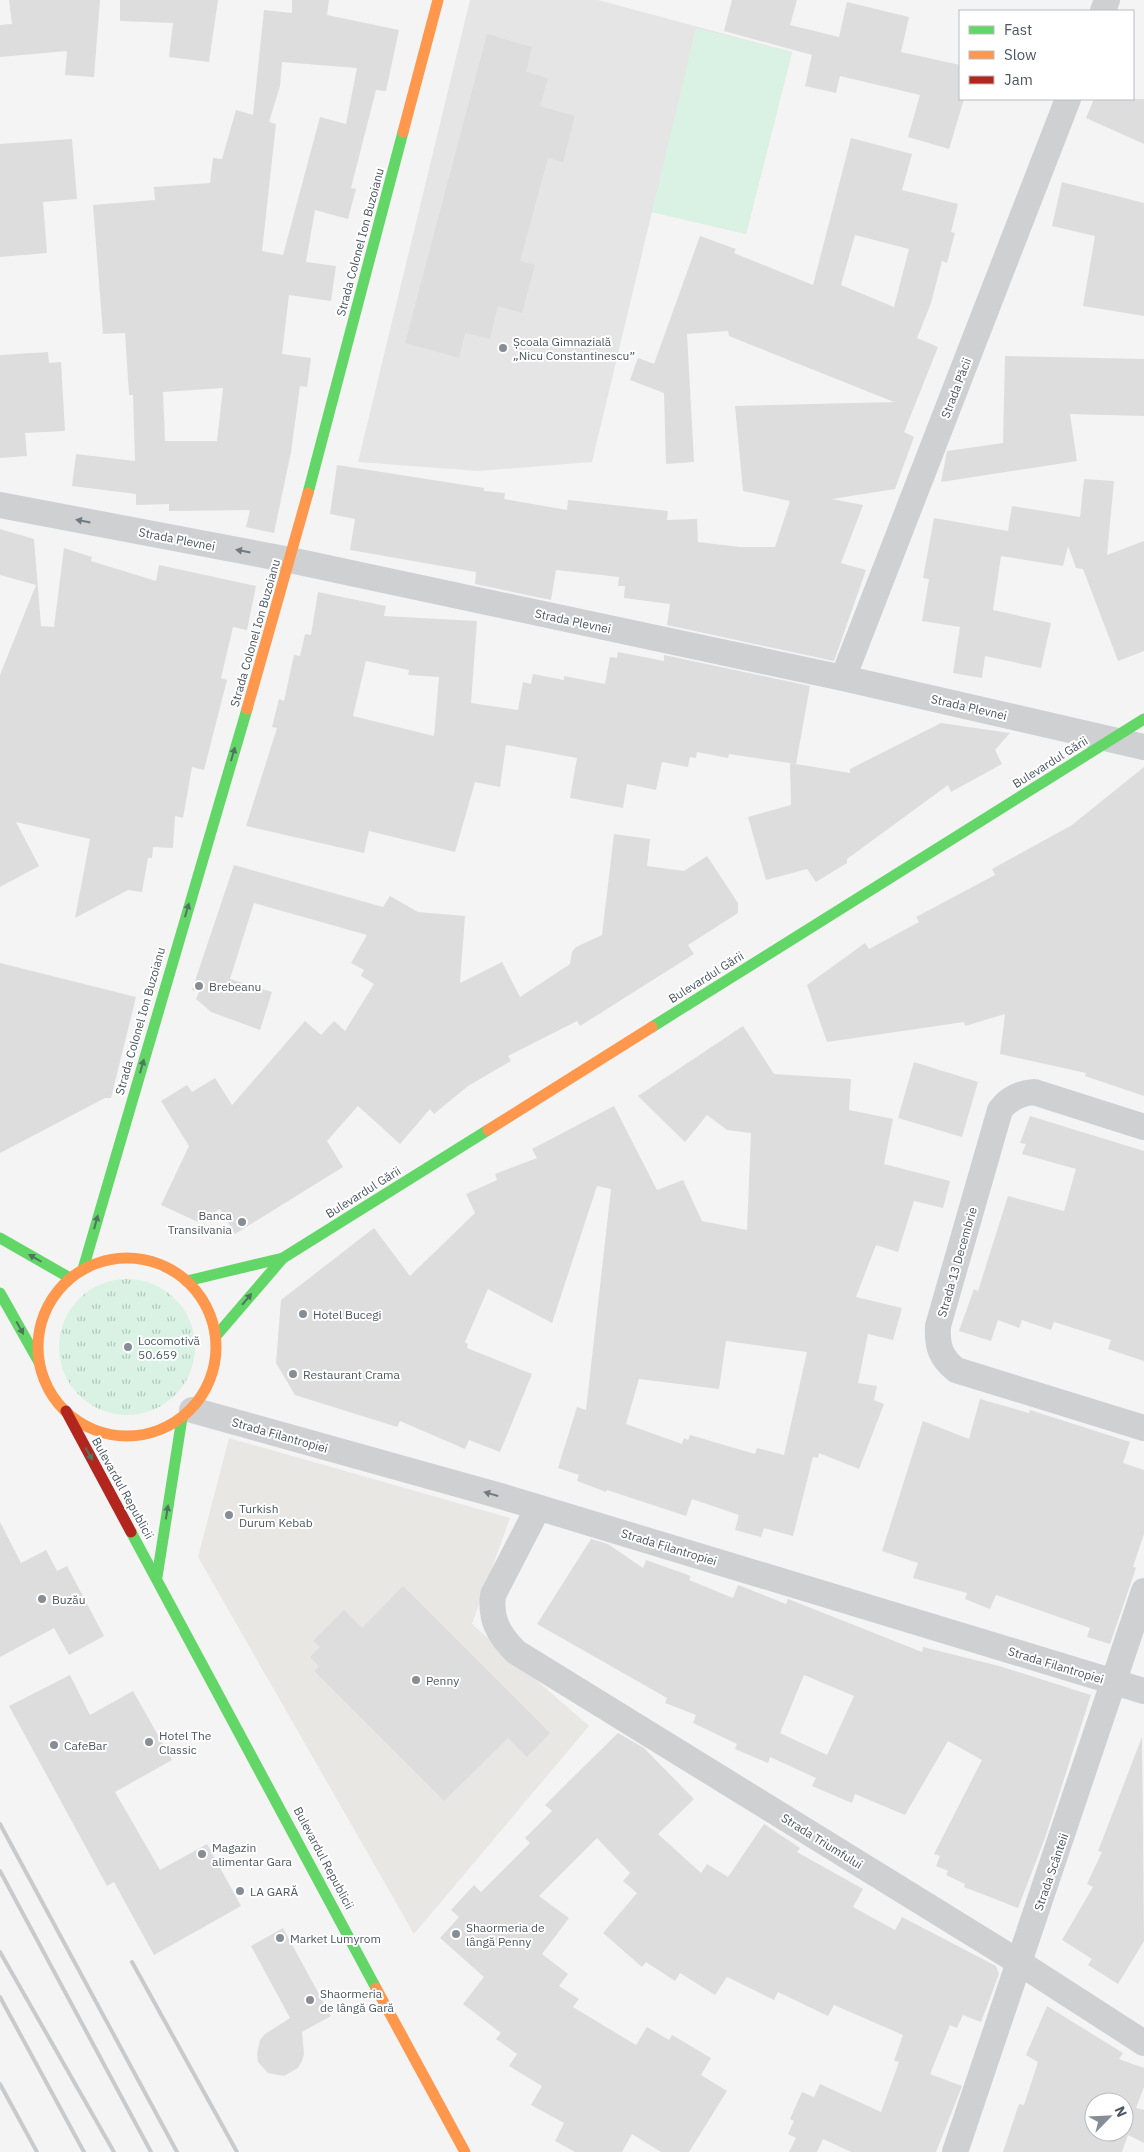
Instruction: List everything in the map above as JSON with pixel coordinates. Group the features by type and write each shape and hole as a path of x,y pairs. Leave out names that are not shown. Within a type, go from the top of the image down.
{"street":[{"name":"Strada Colonel Ion Buzoianu","path":"83,1269 290,560 438,0"},
{"name":"Strada Păcii","path":"843,678 1068,100"},
{"name":"Strada Plevnei","path":"0,505 290,560 843,678 1144,747"},
{"name":"Bulevardul Gării","path":"216,1336 282,1258 1144,719"},
{"name":"Strada 13 Decembrie","path":"1144,1127 1034,1092 1024,1093 1007,1101 1000,1110 997,1119 938,1326 938,1340 940,1352 945,1361 956,1370 1144,1428"},
{"path":"0,1238 70,1278"},
{"path":"0,1293 40,1364 49,1390 66,1411 92,1429 123,1436 154,1432 187,1414 207,1388 215,1363 216,1336 210,1316 201,1297 187,1281 169,1268 126,1258 104,1261 83,1269 70,1278 54,1296 43,1317 38,1340 40,1364"},
{"name":"Bulevardul Gării","path":"187,1281 282,1258"},
{"name":"Bulevardul Republicii","path":"66,1411 465,2152"},
{"name":"Strada Filantropiei","path":"187,1414 538,1508 1144,1691"},
{"name":"Bulevardul Republicii","path":"157,1578 187,1414"},
{"name":"Strada Triumfului","path":"538,1508 493,1595 494,1623 503,1638 531,1662 1020,1963 1144,2042"},
{"name":"Strada Scânteii","path":"955,2152 1144,1591"}],"shaded area":[{"name":"Școala Gimnazială „Nicu Constantinescu”","path":"470,0 598,0 792,52 746,234 652,212 592,462 479,471 358,462"},
{"path":"229,1438 510,1518 472,1624 589,1726 414,1934 198,1557"}],"green space":[{"path":"696,28 792,52 746,234 652,212"},
{"path":"127,1279 153,1285 175,1299 189,1321 195,1347 189,1373 175,1395 153,1409 127,1415 101,1409 79,1395 65,1373 59,1347 65,1321 79,1299 101,1285"}],"building":[{"path":"9,0 100,0 94,77 65,75 67,51 0,57 0,25 12,24"},
{"path":"120,0 218,0 209,62 169,57 173,23 120,21"},
{"path":"292,0 329,0 327,15 399,30 386,91 376,90 351,188 356,189 348,219 315,210 306,262 336,266 331,301 289,295 282,354 311,358 307,387 300,386 291,452 274,533 246,527 250,510 169,511 169,504 136,505 136,494 72,486 76,454 135,461 133,395 129,395 125,333 103,334 93,205 155,200 154,187 210,183 213,158 222,159 236,110 253,115 264,10 292,13","holes":["282,62 357,68 346,124 320,117 283,255 262,251 276,124 269,122 280,86","223,388 217,441 165,441 163,392"]},
{"path":"732,0 797,0 790,25 839,37 847,2 909,17 901,52 959,65 959,100 964,100 949,149 908,137 920,95 840,76 836,93 805,86 812,55 724,31"},
{"path":"487,34 532,47 526,72 548,78 540,106 575,116 563,162 548,158 520,261 535,265 522,313 498,306 490,339 465,333 459,358 405,343"},
{"path":"1144,99 1144,144 1086,118 1094,100"},
{"path":"851,138 912,154 902,190 958,204 951,232 955,233 947,263 942,261 931,303 917,338 938,347 904,432 914,437 895,489 832,499 863,505 841,563 866,570 834,661 667,625 670,604 624,598 625,586 618,586 619,577 556,570 551,600 475,584 476,572 350,550 355,519 330,514 337,465 484,488 484,491 505,493 504,499 567,510 568,500 668,511 667,520 697,519 698,542 740,547 775,547 790,501 743,491 735,406 894,402 729,336 728,331 687,334 694,462 666,464 664,393 630,380 638,358 654,364 700,236 736,249 734,253 813,285","holes":["855,235 909,249 894,307 841,285"]},
{"path":"72,139 77,199 43,202 47,253 0,257 0,144"},
{"path":"1062,182 1144,203 1144,316 1083,306 1095,236 1052,226"},
{"path":"48,352 49,363 61,362 65,431 25,433 27,456 0,458 0,355"},
{"path":"1005,356 1144,359 1144,416 1070,414 1077,461 941,482 947,451 1003,443"},
{"path":"1084,479 1114,481 1107,555 1144,541 1144,651 1118,661 1083,569 1076,568 1068,546 1063,566 1001,556 993,610 1051,623 1041,668 985,656 982,678 953,673 960,627 922,621 929,579 923,578 934,518 1008,531 1012,506 1080,517"},
{"path":"0,529 34,539 41,626 54,627 64,548 92,557 91,561 156,581 159,565 256,586 247,630 233,627 221,678 227,680 204,770 192,767 183,818 175,816 173,848 153,847 152,858 148,858 142,892 128,890 75,918 90,839 16,822 39,866 0,887 0,675 36,585 0,575"},
{"path":"318,592 386,606 384,616 477,621 471,703 518,710 523,682 531,684 533,674 564,680 564,676 605,684 610,657 617,658 618,652 664,661 664,655 810,686 796,764 729,754 728,758 697,752 696,758 690,757 688,767 662,762 656,790 627,784 623,808 570,798 577,758 506,745 500,787 475,782 455,852 369,831 364,853 246,826 277,728 272,727 279,699 284,701 294,655 300,656 305,634 311,635","holes":["366,661 409,670 408,675 439,677 434,736 353,716"]},
{"path":"941,723 1010,733 995,750 1002,764 951,792 948,785 847,859 847,863 816,882 807,869 766,880 748,817 791,805 790,763 850,773 850,769"},
{"path":"1144,767 1144,1096 1085,1076 1086,1073 1000,1054 1005,1014 965,1026 964,1022 827,1042 807,985 865,943 869,949 919,922 916,917 995,875 992,869 1072,825"},
{"path":"614,834 650,839 647,866 684,871 707,856 738,903 738,913 688,945 694,954 580,1026 577,1021 508,1056 511,1061 468,1086 434,1114 430,1109 400,1144 358,1106 327,1141 343,1167 235,1234 220,1209 198,1222 161,1205 189,1146 161,1101 187,1085 192,1092 215,1078 232,1105 305,1021 321,1035 334,1021 345,1031 374,984 361,976 364,970 351,963 367,935 254,903 230,979 272,992 260,1030 211,1012 196,999 199,992 192,990 234,865 383,907 390,896 418,912 465,916 460,983 502,962 520,997 570,964 572,952 576,947 602,935"},
{"path":"0,963 136,997 111,1098 105,1098 0,1153"},
{"path":"743,1026 774,1074 851,1079 849,1110 893,1119 884,1164 950,1181 943,1208 914,1201 898,1252 876,1245 856,1297 902,1308 893,1340 868,1334 858,1383 877,1386 874,1400 884,1404 859,1469 819,1453 818,1458 813,1457 793,1536 764,1528 761,1537 735,1530 739,1515 692,1499 686,1516 607,1490 606,1492 577,1481 579,1475 558,1468 577,1407 586,1410 611,1189 597,1186 552,1323 488,1289 465,1342 468,1344 467,1348 532,1374 500,1452 469,1440 465,1449 400,1421 397,1427 295,1395 276,1363 281,1300 374,1228 410,1276 475,1213 466,1194 497,1180 495,1174 537,1158 532,1149 614,1106 657,1190 683,1180 702,1221 747,1230 751,1133 727,1130 707,1115 685,1142 638,1096","holes":["726,1341 807,1352 784,1455 757,1448 755,1454 690,1435 688,1440 684,1438 682,1444 626,1424 639,1379 719,1389"]},
{"path":"914,1062 978,1082 962,1137 898,1118"},
{"path":"1030,1116 1144,1151 1144,1361 1108,1349 1111,1340 1054,1322 1051,1330 1022,1320 1019,1328 998,1320 991,1341 959,1331 974,1289 978,1291 1008,1196 1064,1211 1076,1169 1022,1154 1026,1144 1020,1143"},
{"path":"980,1399 1029,1413 1030,1410 1130,1442 1123,1463 1144,1470 1144,1534 1133,1567 1136,1568 1110,1644 1087,1637 1090,1628 996,1595 990,1609 965,1599 967,1593 913,1578 918,1563 882,1551 923,1421 969,1439"},
{"name":"Buzău","path":"0,1522 21,1563 46,1550 57,1571 67,1566 104,1636 69,1655 54,1628 0,1657"},
{"path":"591,1539 608,1544 643,1568 646,1560 691,1576 689,1580 733,1598 738,1585 786,1604 788,1599 922,1652 923,1647 999,1666 1091,1695 1045,1838 1018,1908 964,1887 965,1884 946,1875 948,1871 936,1866 940,1856 934,1854 982,1760 948,1741 905,1815 855,1794 852,1803 812,1786 816,1778 770,1757 768,1763 735,1749 737,1744 693,1723 696,1715 665,1703 667,1698 537,1624","holes":["804,1675 854,1696 827,1755 780,1733"]},
{"path":"403,1586 550,1733 527,1757 508,1738 444,1801 314,1671 319,1666 310,1657 320,1647 313,1641 344,1610 362,1628"},
{"path":"70,1675 90,1715 133,1691 172,1760 115,1792 160,1870 207,1844 241,1906 154,1955 114,1882 107,1886 9,1706"},
{"path":"618,1733 644,1748 694,1799 658,1834 701,1873 707,1864 728,1877 764,1824 800,1848 797,1852 863,1889 853,1907 895,1930 902,1917 996,1966 999,1974 981,2022 963,2015 957,2028 950,2025 930,2074 962,2086 936,2152 851,2152 823,2139 817,2152 789,2152 796,2138 788,2134 794,2121 790,2119 802,2092 814,2097 820,2084 881,2112 899,2062 894,2061 903,2035 834,2005 828,2016 778,1992 774,2000 727,1977 715,1995 680,1973 675,1981 646,1962 642,1967 603,1933 637,1893 623,1881 630,1873 597,1838 539,1896 569,1918 542,1954 568,1974 559,1986 579,1999 573,2007 636,2045 647,2027 669,2040 672,2035 711,2058 701,2075 727,2091 689,2152 661,2152 632,2134 622,2152 575,2152 555,2141 564,2123 531,2105 542,2086 509,2066 517,2054 496,2039 501,2033 463,2004 484,1977 440,1938 459,1917 451,1910 474,1885 481,1892 530,1843 525,1838 552,1811 545,1805"},
{"path":"1142,1737 1144,1941 1118,1984 1088,1965 1092,1959 1062,1940 1093,1887 1087,1884 1102,1852 1098,1851"},
{"path":"283,1928 331,2016 302,2032 304,2054 302,2061 298,2068 284,2076 268,2073 258,2062 257,2054 260,2040 265,2034 290,2018 251,1946"},
{"path":"1047,2006 1123,2053 1119,2059 1144,2068 1144,2087 1136,2108 1144,2110 1144,2143 1134,2138 1134,2092 1084,2092 1084,2142 1126,2142 1122,2152 1003,2152 1019,2104 1024,2105 1038,2062 1026,2055"}],"railway":[{"path":"0,1824 177,2152"},
{"path":"0,1871 151,2152"},
{"path":"0,1952 114,2152"},
{"path":"132,1962 237,2152"},
{"path":"0,1997 84,2152"},
{"path":"0,2084 37,2152"}],"traffic: fast":[{"path":"308,493 403,132"},
{"path":"83,1269 247,709"},
{"path":"652,1027 1144,719"},
{"path":"216,1336 283,1258 488,1130"},
{"path":"0,1238 70,1278"},
{"path":"187,1281 283,1258"},
{"path":"0,1293 39,1362"},
{"path":"157,1577 182,1418"},
{"path":"131,1532 376,1988"}],"traffic: slow":[{"path":"403,132 438,0"},
{"path":"247,709 308,493"},
{"path":"488,1130 652,1027"},
{"path":"127,1258 161,1265 176,1273 190,1284 201,1298 209,1313 216,1347 209,1381 201,1396 190,1410 176,1421 161,1429 127,1436 93,1429 78,1421 64,1410 53,1396 45,1381 38,1347 45,1313 53,1298 64,1284 78,1273 93,1265 127,1258"},
{"path":"376,1988 465,2152"}],"traffic: jam":[{"path":"66,1411 131,1532"}],"place":[{"name":"Școala Gimnazială „Nicu Constantinescu”","path":"503,348"},
{"name":"Brebeanu","path":"199,986"},
{"name":"Banca Transilvania","path":"242,1222"},
{"name":"Hotel Bucegi","path":"303,1314"},
{"name":"Locomotivă 50.659","path":"128,1347"},
{"name":"Restaurant Crama","path":"293,1374"},
{"name":"Turkish Durum Kebab","path":"229,1515"},
{"name":"Buzău","path":"42,1599"},
{"name":"Penny","path":"416,1680"},
{"name":"Hotel The Classic","path":"149,1742"},
{"name":"CafeBar","path":"54,1745"},
{"name":"Magazin alimentar Gara","path":"202,1854"},
{"name":"LA GARĂ","path":"240,1891"},
{"name":"Shaormeria de lângă Penny","path":"456,1934"},
{"name":"Market Lumyrom","path":"280,1938"},
{"name":"Shaormeria de lângă Gară","path":"310,2000"}]}
